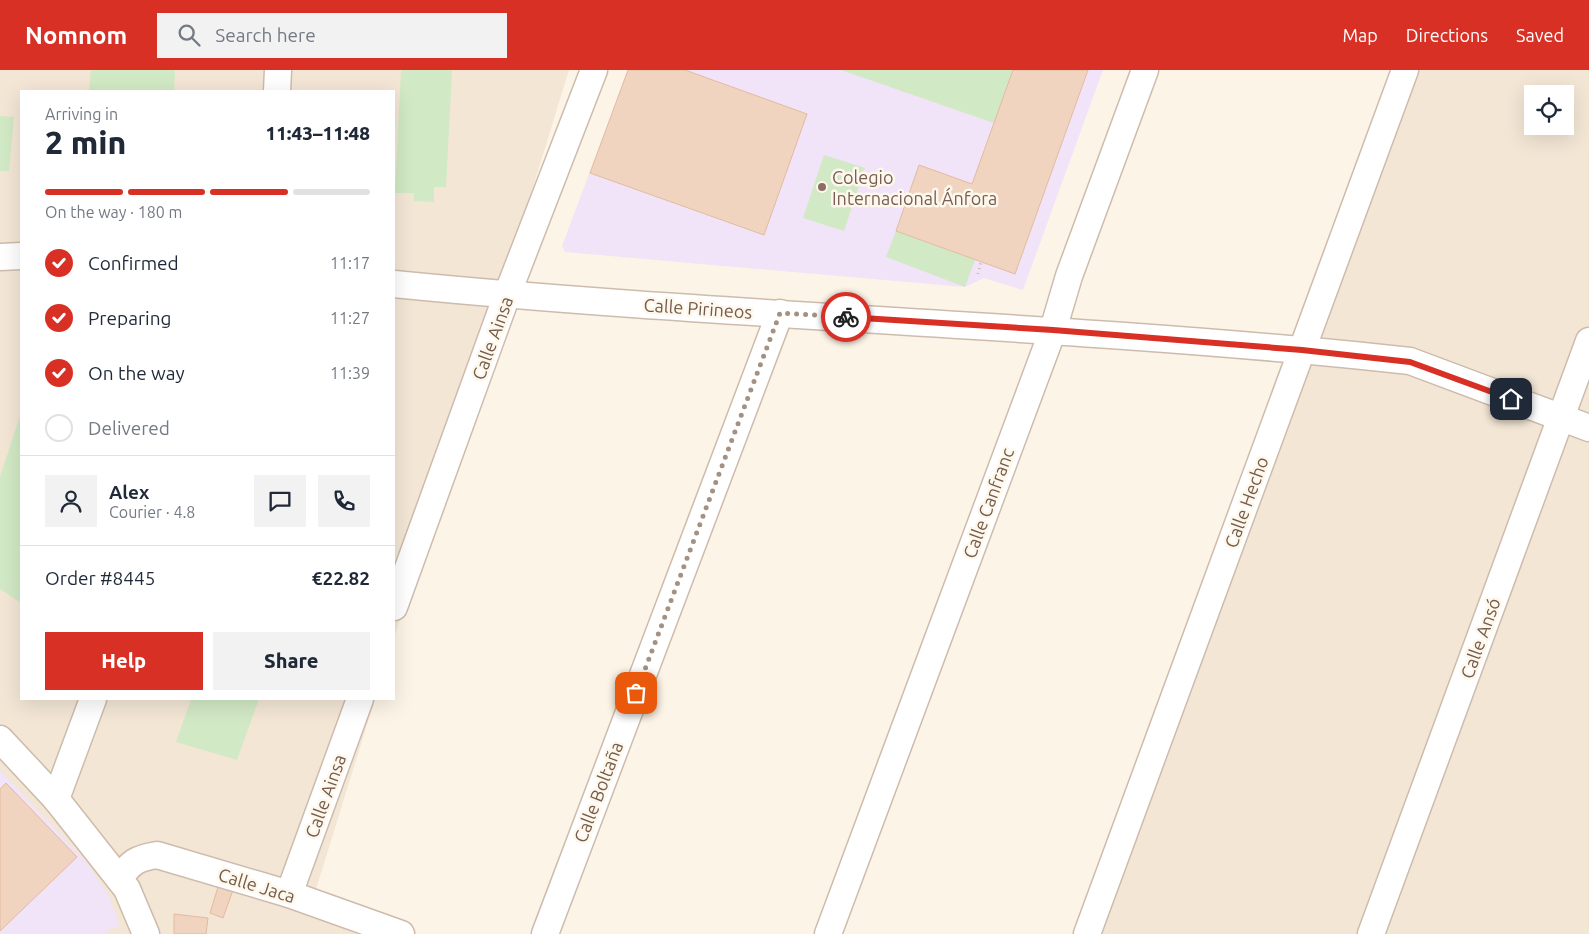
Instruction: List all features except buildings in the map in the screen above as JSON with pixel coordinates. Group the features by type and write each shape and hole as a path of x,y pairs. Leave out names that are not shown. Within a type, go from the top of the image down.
{"street":[{"path":"277,90 278,70"},
{"name":"Calle Ainsa","path":"395,604 507,295 594,70"},
{"name":"Calle Canfranc","path":"828,934 1053,330 1069,276 1145,70"},
{"name":"Calle Hecho","path":"1087,934 1405,70"},
{"path":"0,258 20,256"},
{"name":"Calle Pirineos","path":"395,284 507,295 1053,330 1302,350 1410,362 1589,428"},
{"name":"Calle Boltaña","path":"545,934 780,313"},
{"name":"Calle Ansó","path":"1371,934 1589,341"},
{"path":"56,799 93,700"},
{"name":"Calle Ainsa","path":"289,894 360,700"},
{"path":"0,739 56,799 127,889 146,934"},
{"name":"Calle Jaca","path":"120,880 126,868 138,859 157,855 289,894 401,934"}],"path":[{"path":"978,274 981,262"}],"shaded area":[{"path":"0,70 569,70 395,635 395,90 20,90 20,700 375,700 312,902 401,934 0,934"},
{"name":"Colegio Internacional Ánfora","path":"628,70 1103,70 1023,290 984,278 965,287 565,252 562,246"},
{"path":"1395,70 1589,70 1589,934 1086,934"},
{"path":"0,770 87,863 108,895 120,925 102,934 0,934"}],"green space":[{"path":"91,70 175,70 174,90 89,90"},
{"path":"401,70 452,70 446,187 434,187 434,202 414,201 414,193 395,193"},
{"path":"841,70 1013,70 994,123"},
{"path":"0,116 14,117 9,171 0,171"},
{"path":"824,155 865,168 844,231 803,218"},
{"path":"896,231 975,260 965,287 886,257"},
{"path":"20,416 20,602 0,589 0,477"},
{"path":"191,700 259,700 237,760 176,742"}],"way so far":[{"path":"636,693 780,313 846,317"}],"place":[{"name":"Colegio Internacional Ánfora","path":"822,187"}],"route":[{"path":"846,317 1053,330 1363,356 1410,362 1511,399"}]}
